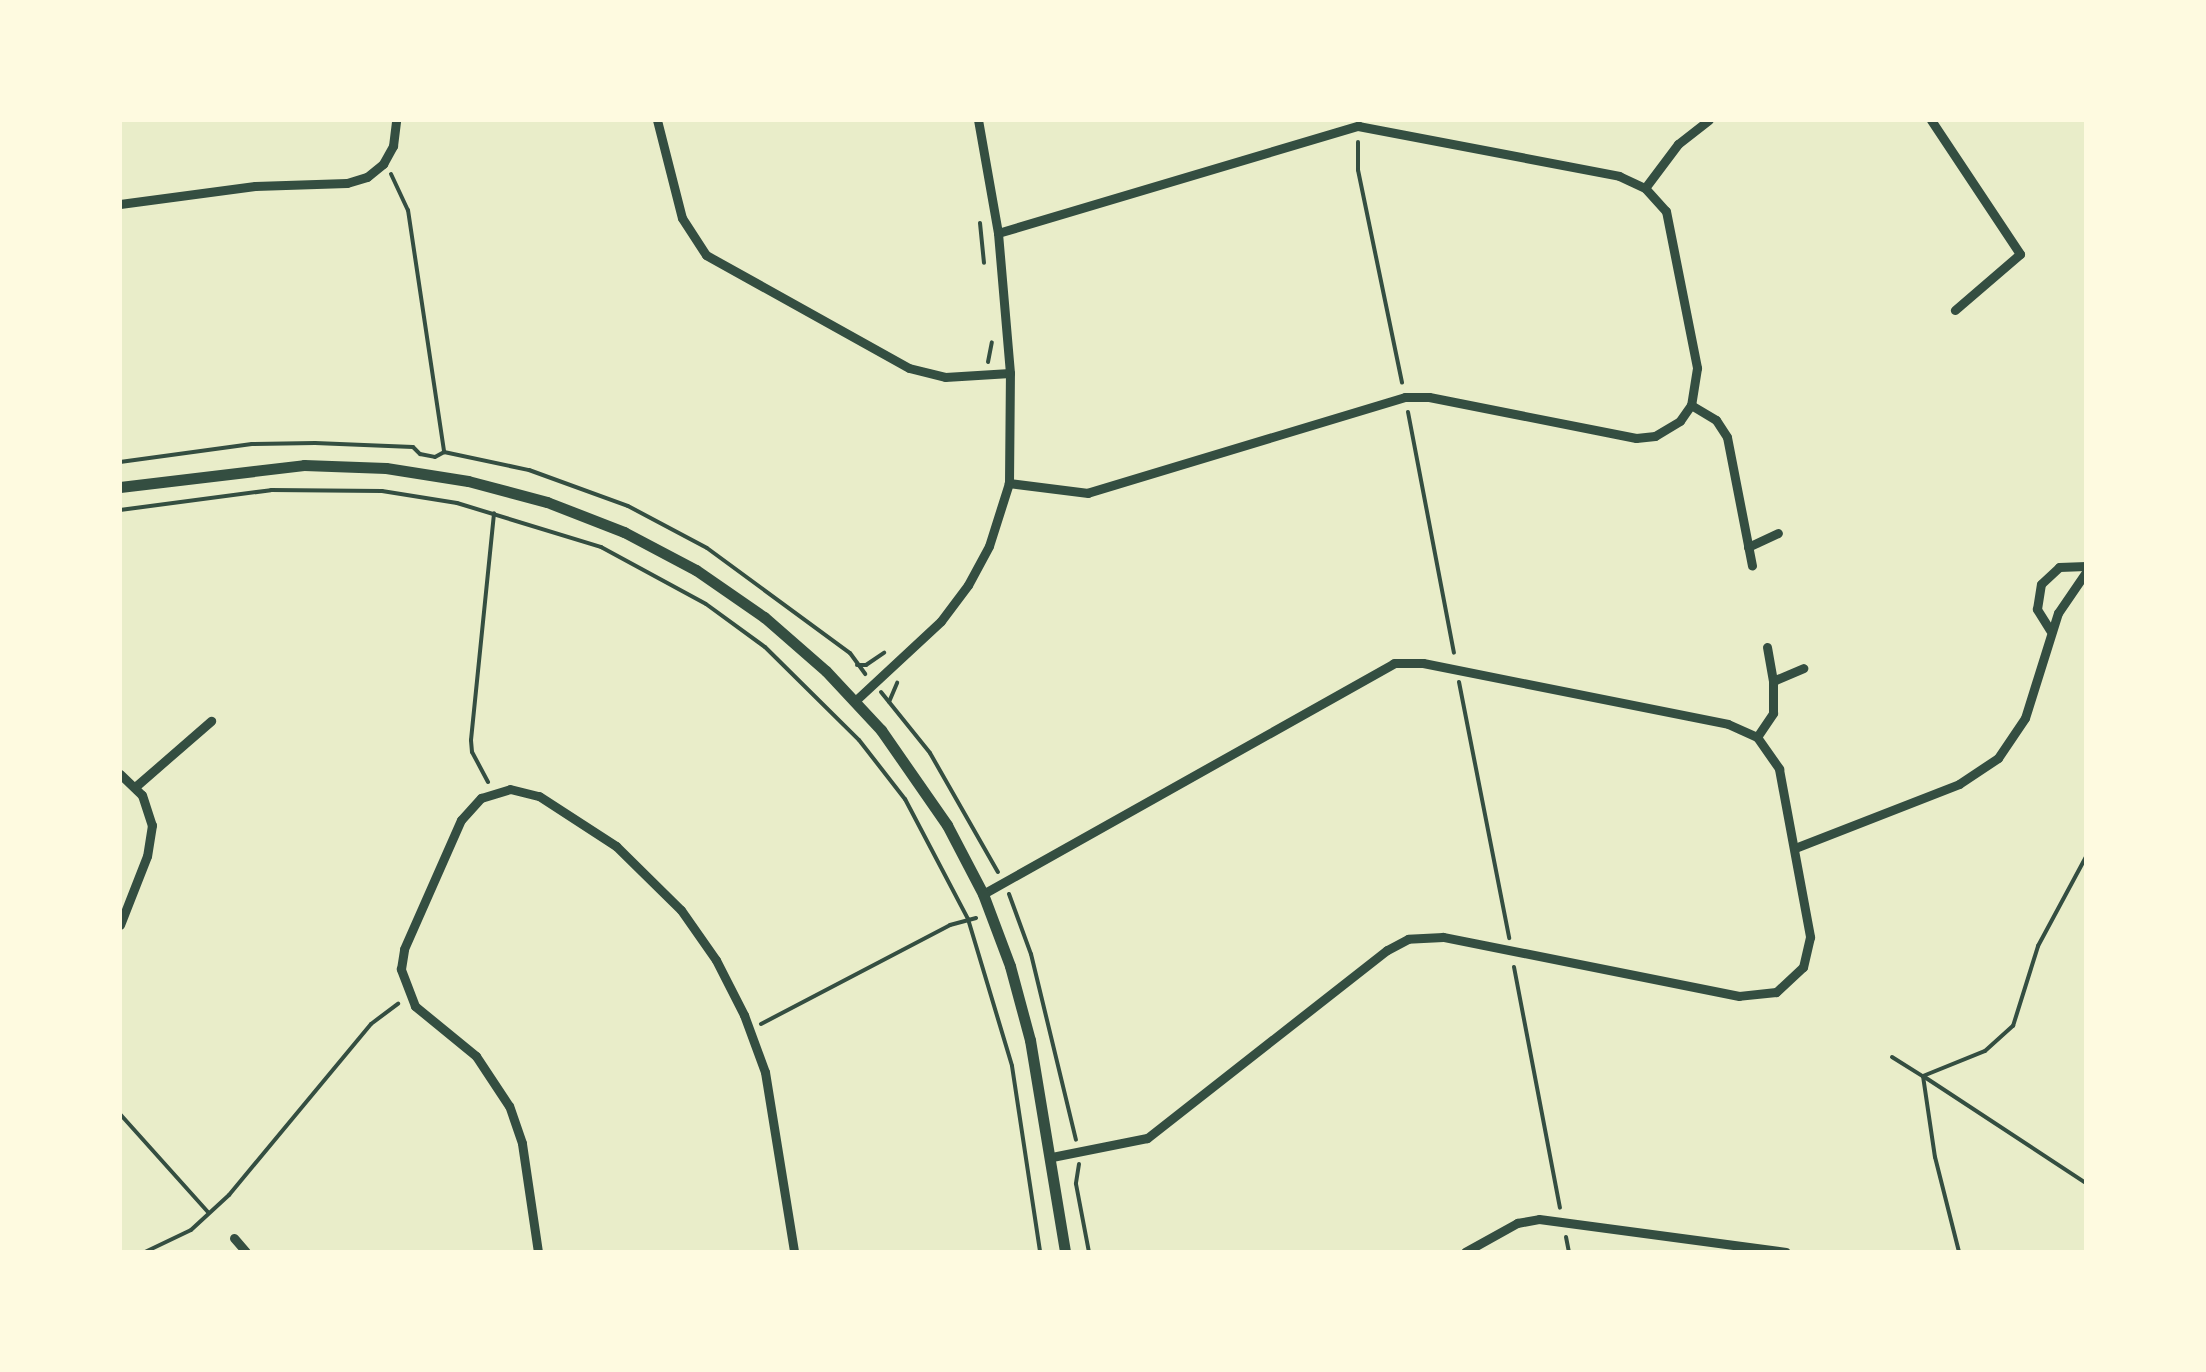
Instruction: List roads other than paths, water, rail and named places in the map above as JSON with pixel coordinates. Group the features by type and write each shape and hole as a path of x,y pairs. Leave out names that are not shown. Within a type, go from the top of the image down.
{"street":[{"path":"120,204 255,186 347,183 367,177 382,164 393,146 396,120"},
{"path":"656,120 682,218 706,255 909,368 946,377 1010,373"},
{"path":"855,700 941,621 968,586 990,546 1008,482 1010,373 998,233 978,120"},
{"path":"1645,188 1678,144 1710,120"},
{"path":"1931,120 2020,254 1955,310"},
{"path":"998,233 1358,126 1619,176 1645,188 1660,202 1673,231 1696,368 1691,405 1664,432 1636,438 1429,397 1405,397 1098,490 1067,492 1008,482"},
{"path":"1691,405 1716,420 1726,438 1752,566"},
{"path":"120,487 263,468 345,466 427,473 547,502 624,532 720,585 796,643 855,700 926,792 983,894 1021,1002 1052,1157 1065,1252"},
{"path":"1748,547 1778,534"},
{"path":"1795,848 1958,784 1986,768 2009,746 2025,718 2050,630 2086,569 2059,567 2041,584 2038,609 2050,630"},
{"path":"1757,737 1773,713 1767,647"},
{"path":"983,894 1394,663 1423,663 1728,724 1757,737 1780,769 1810,948 1798,974 1776,992 1739,996 1443,937 1420,936 1388,950 1147,1138 1052,1157"},
{"path":"1773,681 1804,668"},
{"path":"136,787 212,721"},
{"path":"120,774 136,787 150,814 152,836 120,926"},
{"path":"538,1252 522,1143 509,1106 476,1056 415,1006 402,979 404,949 466,811 500,790 530,792 616,846 661,887 700,935 750,1029 772,1102 794,1252"},
{"path":"1465,1252 1517,1223 1539,1219 1786,1252"},
{"path":"234,1238 246,1252"}]}
